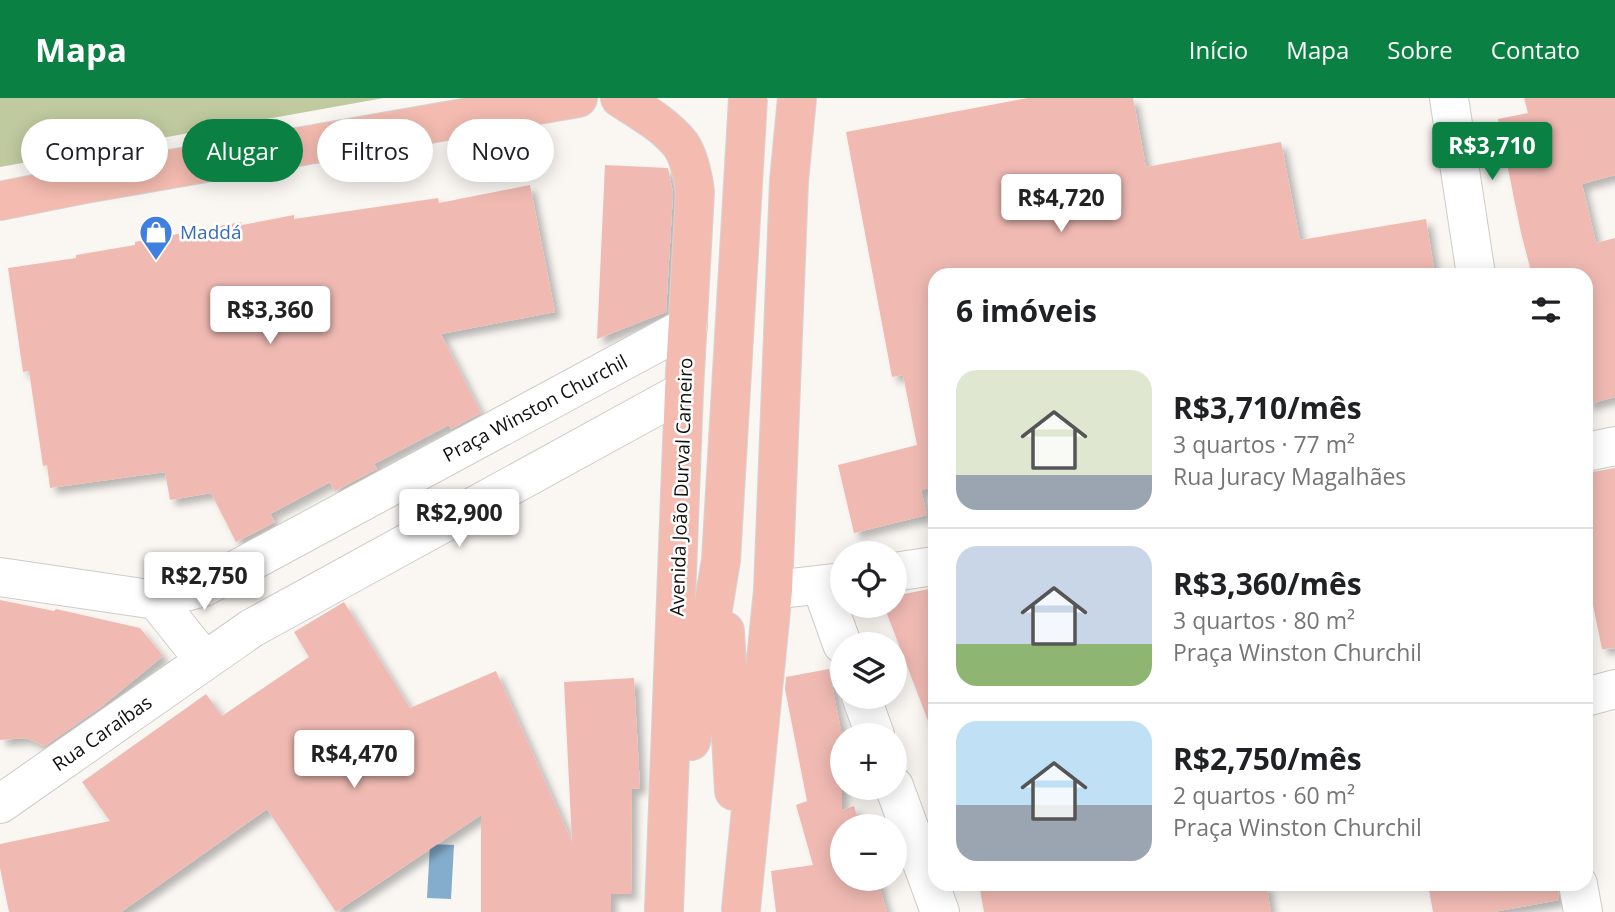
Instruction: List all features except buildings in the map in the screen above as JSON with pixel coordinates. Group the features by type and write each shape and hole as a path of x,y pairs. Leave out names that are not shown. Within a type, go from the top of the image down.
{"main road":[{"path":"0,201 578,98"},
{"name":"Avenida João Durval Carneiro","path":"620,98 657,121 681,146 692,169 695,192 684,391 664,911"},
{"name":"Avenida João Durval Carneiro","path":"664,911 721,560 748,98"},
{"name":"Avenida João Durval Carneiro","path":"741,911 773,590 789,181 797,98"},
{"path":"695,192 716,162 732,152 766,154 776,160 789,181"},
{"name":"Avenida João Durval Carneiro","path":"721,560 741,911"}],"street":[{"path":"1450,98 1475,268"},
{"name":"Praça Winston Churchil","path":"156,600 204,587 688,326"},
{"path":"0,576 156,600 205,661 252,628 684,391"},
{"path":"1593,451 1615,446"},
{"path":"907,570 928,567"},
{"path":"773,590 830,583"},
{"name":"Rua Caraíbas","path":"4,798 205,661"},
{"path":"1593,695 1615,689"},
{"path":"899,800 928,879"},
{"path":"932,891 940,912"},
{"path":"1579,891 1583,912"}],"green space":[{"path":"0,98 384,98 267,119 182,119 182,134 168,137 168,119 21,119 21,163 0,167"}],"water":[{"path":"430,844 454,845 451,899 427,898"}],"place":[{"name":"Maddá","path":"156,262"}]}
